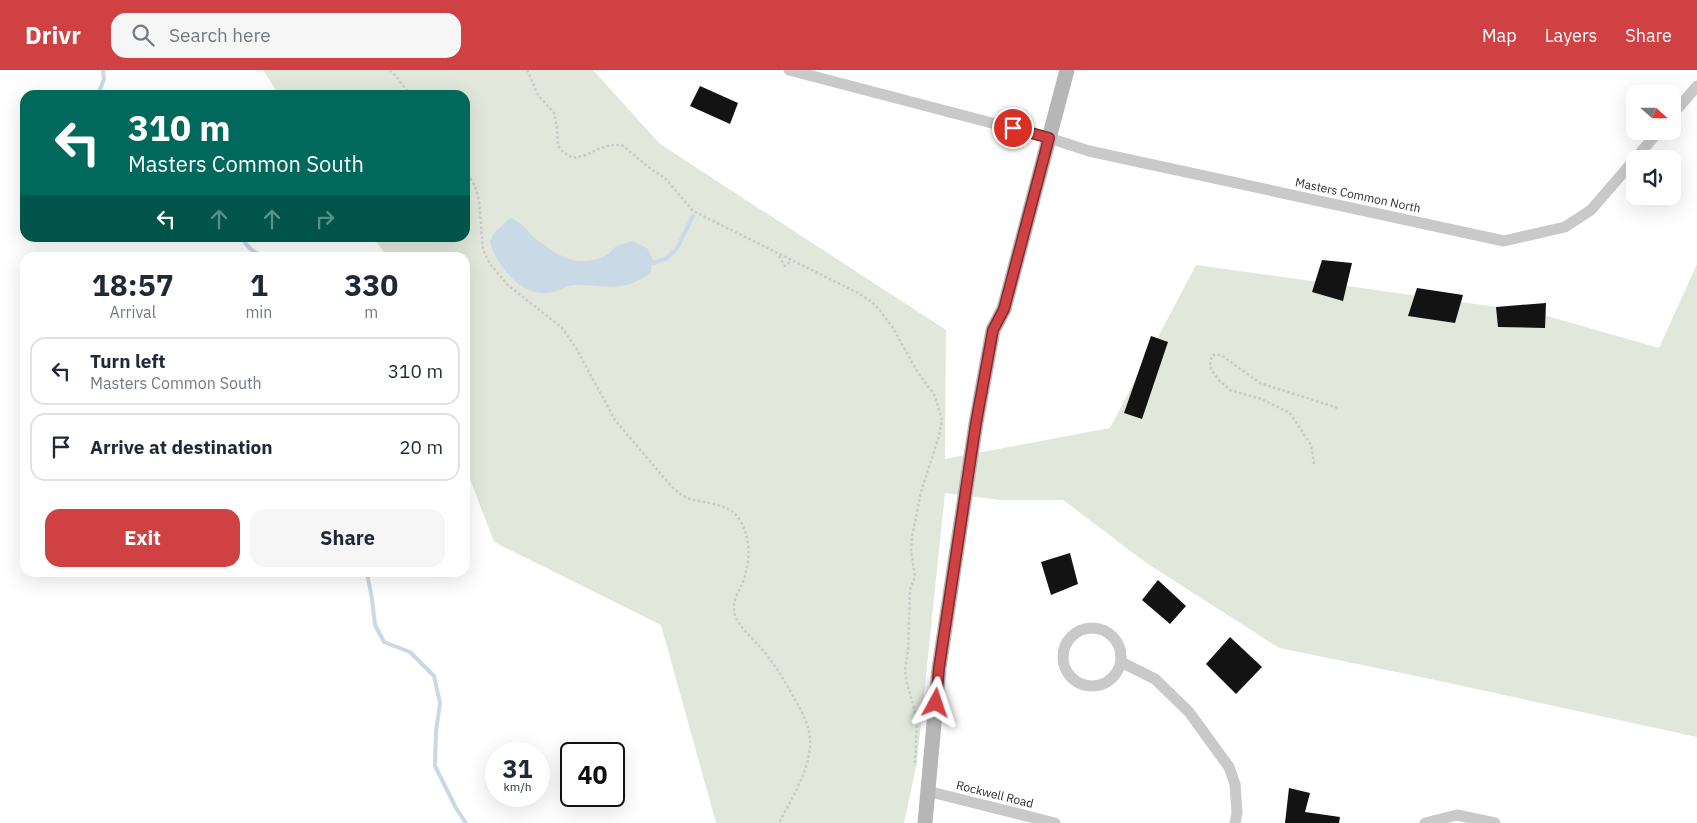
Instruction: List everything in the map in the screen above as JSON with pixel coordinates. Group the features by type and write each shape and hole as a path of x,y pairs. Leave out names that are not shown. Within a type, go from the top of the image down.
{"street":[{"name":"Masters Common North","path":"789,70 1049,138 1089,151 1504,240 1565,227 1591,210 1626,169"},
{"path":"925,823 939,668 976,423 993,330 1004,309 1067,70"},
{"path":"1681,105 1697,86"},
{"name":"Masters Common North","path":"1643,150 1651,140"},
{"path":"1085,628 1095,628 1104,630 1118,643 1121,652 1121,662 1117,671 1103,684 1094,686 1084,685 1068,674 1064,666 1063,656 1065,646 1070,638 1085,628"},
{"path":"1121,662 1155,680 1189,712 1229,767 1235,784 1237,813 1235,823"},
{"name":"Rockwell Road","path":"927,791 1056,823"},
{"path":"1425,823 1457,815 1496,823"}],"path":[{"path":"390,70 406,90"},
{"path":"527,70 538,95 554,113 558,146 563,152 573,158 610,145 622,145 665,178 693,211 858,293 872,302 893,328 914,365 935,396 942,420 939,436 921,492 911,550 914,576 910,590 908,651 905,670 917,719 915,769"},
{"path":"470,178 475,186 479,200 483,250 498,273 517,293 562,328 576,348 615,420 671,486 680,494 689,498 728,510 736,516 744,530 749,553 747,570 736,598 734,609 742,626 786,682 801,710 810,737 806,766 780,823"},
{"path":"778,254 784,266 791,261"},
{"path":"1314,464 1311,445 1290,413 1261,400 1230,390 1210,369 1210,361 1213,355 1221,355 1260,383 1338,408"}],"shaded area":[{"path":"263,70 593,70 660,144 946,330 945,459 1110,428 1196,265 1533,312 1659,348 1697,264 1697,737 1279,648 1145,562 1063,500 1000,500 945,493 917,762 904,823 716,823 661,625 494,542 470,479 470,252 384,252 377,242 470,242 470,90 276,90"}],"water":[{"path":"510,218 525,227 537,240 553,251 561,256 577,261 595,260 607,255 617,246 632,241 647,248 653,260 650,274 631,284 622,286 572,285 549,293 529,290 520,285 504,269 490,241 494,233"}],"building":[{"path":"700,86 738,103 730,124 690,106"},
{"path":"1322,260 1352,263 1343,301 1312,292"},
{"path":"1417,288 1463,295 1455,323 1408,316"},
{"path":"1546,303 1545,328 1498,327 1496,307"},
{"path":"1151,336 1168,342 1142,419 1124,413"},
{"path":"1070,553 1078,584 1051,595 1041,562"},
{"path":"1158,580 1186,606 1170,624 1142,600"},
{"path":"1230,637 1262,667 1236,694 1206,664"},
{"path":"1289,788 1310,793 1305,812 1340,817 1339,823 1285,823"}],"waterway":[{"path":"100,90 104,79 103,70"},
{"path":"653,263 666,259 677,248 693,216"},
{"path":"245,242 255,252"},
{"path":"368,577 375,625 384,642 410,652 434,676 440,703 436,731 435,766 456,808 466,823"}],"route":[{"path":"936,703 944,630 976,423 993,330 1004,309 1049,138 1013,128"}]}
